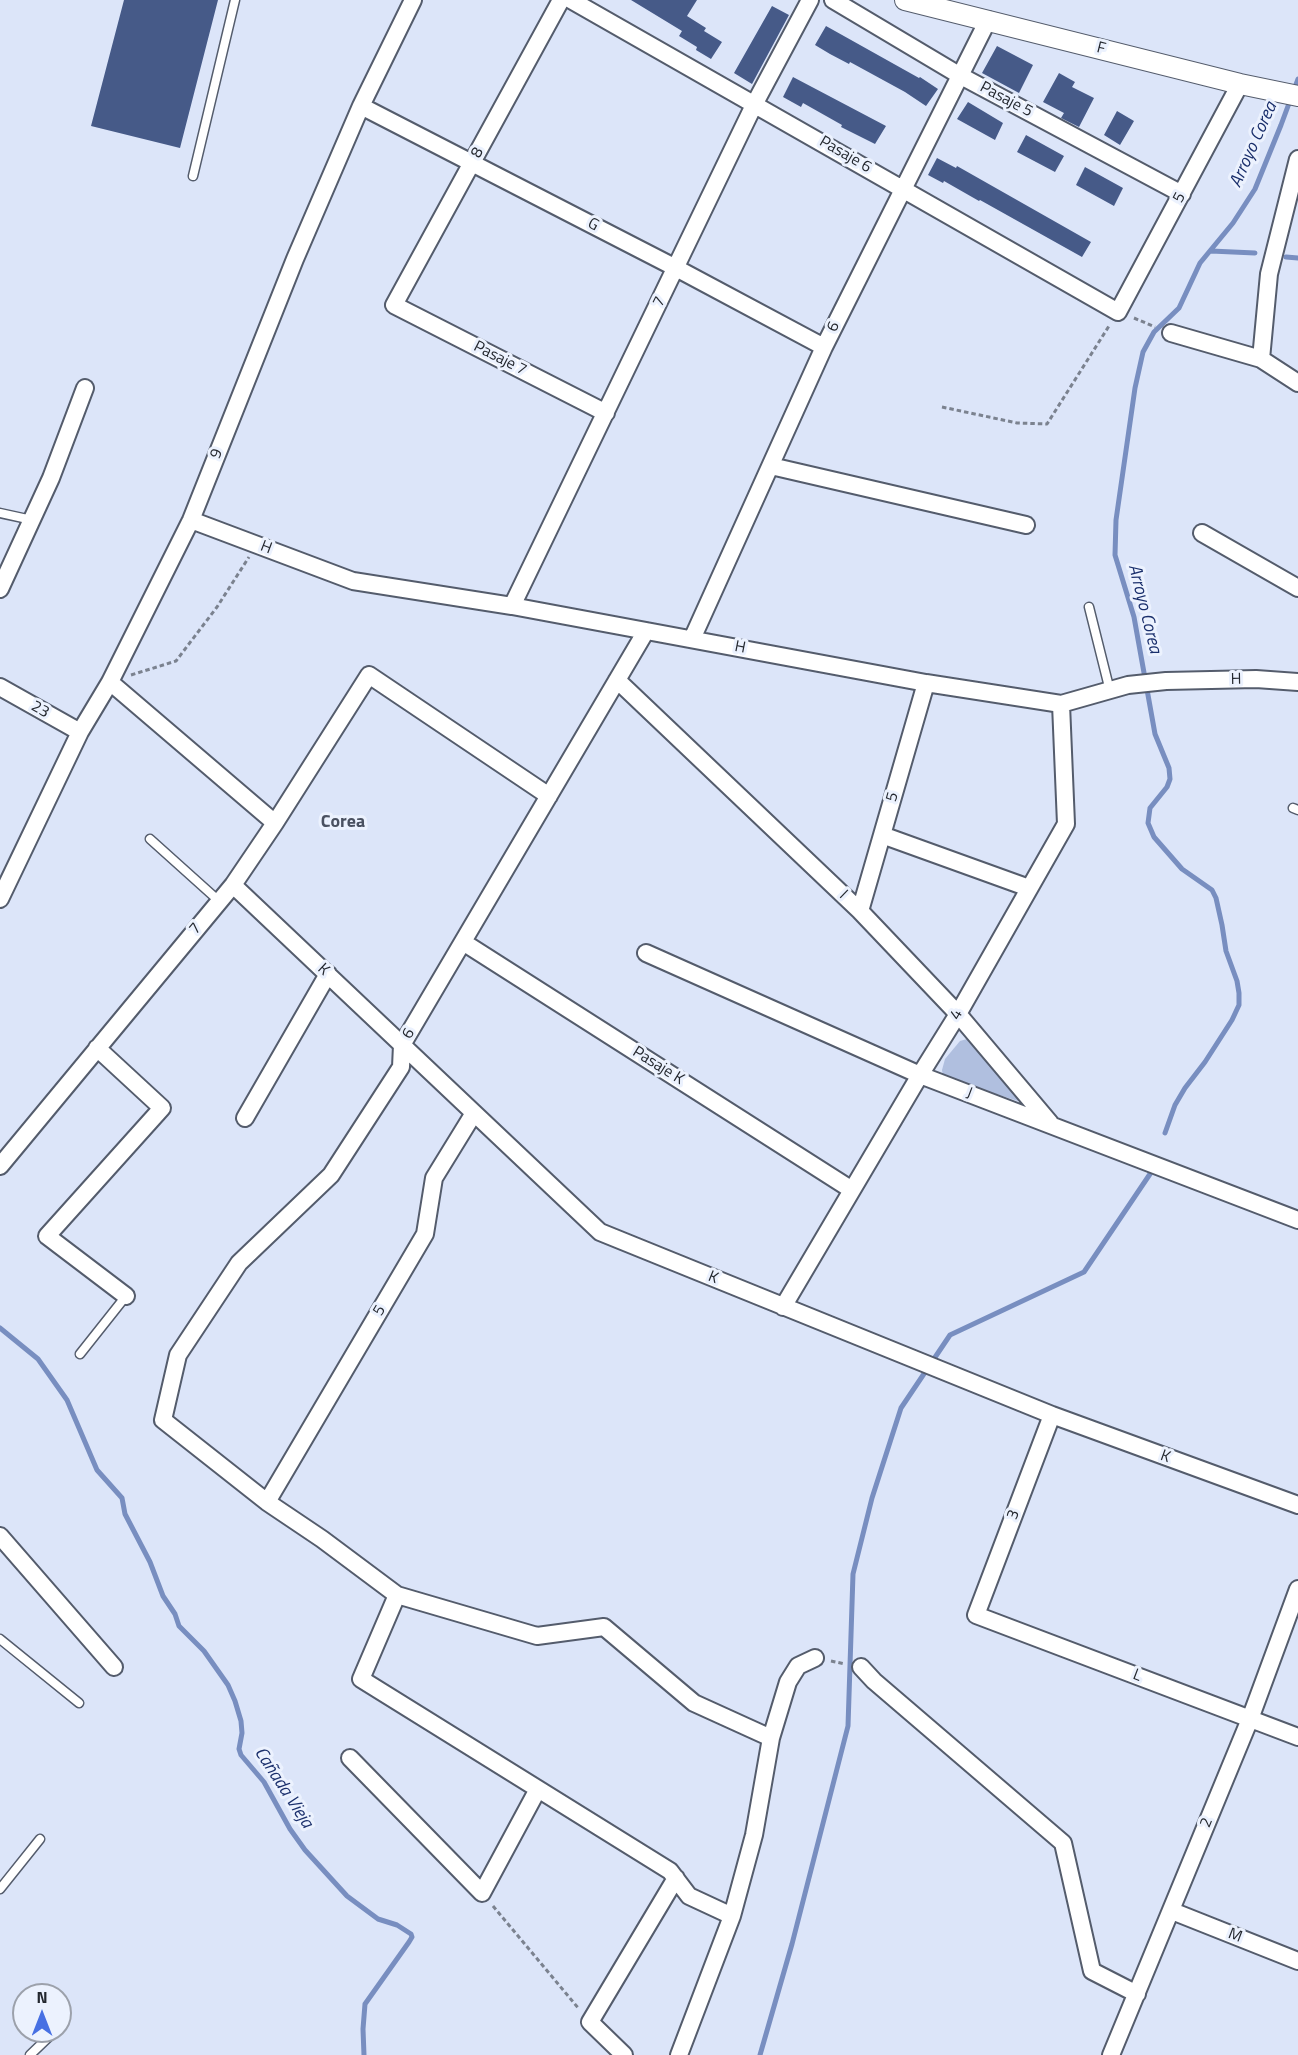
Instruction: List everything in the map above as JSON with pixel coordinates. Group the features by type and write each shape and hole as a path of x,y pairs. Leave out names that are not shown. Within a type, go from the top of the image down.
{"street":[{"name":"9","path":"0,899 80,732 110,682 191,520 295,259 361,106 413,0"},
{"name":"8","path":"393,305 561,0"},
{"name":"Pasaje 6","path":"571,0 1118,312"},
{"name":"7","path":"512,606 755,104 810,0"},
{"name":"Pasaje 5","path":"833,0 959,75 1182,194"},
{"name":"F","path":"905,0 1240,84 1298,96"},
{"name":"6","path":"692,639 824,347 988,20"},
{"name":"5","path":"1118,312 1240,84"},
{"name":"G","path":"361,106 473,162 824,347"},
{"path":"1261,359 1269,274 1298,159"},
{"name":"Pasaje 7","path":"393,305 606,413"},
{"path":"1171,333 1261,359 1298,383"},
{"path":"0,589 51,478 85,388"},
{"path":"771,466 1026,525"},
{"name":"H","path":"191,520 352,581 512,606 927,683 1061,704 1128,685 1166,681 1298,682"},
{"path":"1202,533 1298,588"},
{"name":"6","path":"267,1502 163,1420 178,1355 239,1263 331,1175 401,1067 402,1045 646,631"},
{"name":"7","path":"0,1166 233,885 276,823 369,675 549,796"},
{"name":"I","path":"617,680 860,912 958,1014 1052,1126"},
{"path":"110,682 276,823"},
{"name":"5","path":"860,912 927,683"},
{"name":"23","path":"0,687 80,732"},
{"name":"4","path":"783,1307 958,1014 1065,824 1061,704"},
{"path":"882,835 1029,888"},
{"name":"K","path":"233,885 600,1232 1052,1415 1298,1505"},
{"name":"Pasaje K","path":"463,942 852,1190"},
{"name":"J","path":"646,953 920,1075 1298,1220"},
{"path":"244,1118 328,974"},
{"path":"97,1048 162,1108 47,1236 126,1296"},
{"name":"5","path":"267,1502 425,1234 434,1178 474,1113"},
{"name":"3","path":"975,1614 1052,1415"},
{"path":"267,1502 322,1539 397,1595 537,1636 604,1627 694,1702 771,1738"},
{"path":"0,1536 114,1667"},
{"name":"2","path":"1111,2055 1250,1719 1298,1590"},
{"path":"397,1595 361,1679 670,1871 689,1896 732,1916"},
{"name":"L","path":"975,1614 1298,1737"},
{"path":"679,2055 732,1916 754,1835 771,1738 788,1682 798,1666 815,1658"},
{"path":"861,1667 874,1681 1063,1843 1092,1971 1137,1994"},
{"path":"350,1758 482,1893 538,1788"},
{"path":"624,2055 590,2022 676,1878"},
{"name":"M","path":"1172,1911 1298,1961"}],"lane":[{"path":"193,176 235,0"},
{"path":"0,513 32,520"},
{"path":"1089,607 1110,691"},
{"path":"150,839 219,901"},
{"path":"80,1354 126,1296"},
{"path":"0,1639 79,1703"},
{"path":"0,1889 40,1839"},
{"path":"30,2055 43,2043"}],"path":[{"path":"942,407 1017,423 1047,424 1118,312 1171,333"},
{"path":"110,682 176,661 217,607 256,545"},
{"path":"815,1658 861,1667"},
{"path":"482,1893 590,2022"}],"shaded area":[{"path":"967,1039 973,1042 1021,1102 943,1077 945,1059 960,1041"}],"building":[{"path":"124,0 218,0 180,148 91,126"},
{"path":"631,0 697,0 687,16 706,28 704,31 722,42 711,59 679,36 682,31"},
{"path":"772,6 789,15 752,84 734,73"},
{"path":"826,26 938,89 926,106 850,62 849,64 830,54 815,45"},
{"path":"997,46 1033,65 1019,93 982,73"},
{"path":"1059,73 1075,82 1072,87 1094,98 1079,127 1061,118 1064,113 1043,102"},
{"path":"793,77 886,126 875,144 841,127 842,125 803,103 801,107 783,97"},
{"path":"968,102 1003,123 995,140 957,119"},
{"path":"1117,111 1134,121 1120,145 1104,135"},
{"path":"1026,135 1064,156 1055,172 1017,152"},
{"path":"937,158 956,168 957,166 1091,242 1082,257 980,200 928,175"},
{"path":"1085,167 1123,188 1114,206 1076,185"}],"waterway":[{"name":"Arroyo Corea","path":"1165,1133 1175,1105 1185,1088 1232,1020 1239,1005 1239,993 1226,951 1216,898 1212,890 1182,869 1154,837 1148,823 1150,808 1167,787 1170,779 1169,768 1155,734 1134,617 1115,555 1116,520 1135,388 1143,352 1154,332 1179,308 1200,263 1233,223 1255,189 1298,79"},
{"path":"1211,251 1255,253"},
{"path":"1286,257 1298,258"},
{"path":"760,2055 792,1944 848,1726 853,1574 872,1498 901,1408 950,1335 1084,1272 1150,1174"},
{"name":"Cañada Vieja","path":"0,1328 38,1359 67,1400 97,1470 122,1498 125,1514 179,1626 204,1651 228,1685 241,1721 242,1733 239,1749 241,1755 264,1782 290,1829 305,1850 347,1896 378,1919 397,1925 411,1934 409,1942 365,2004 364,2055"}],"district":[{"name":"Corea","path":"343,823"}]}
